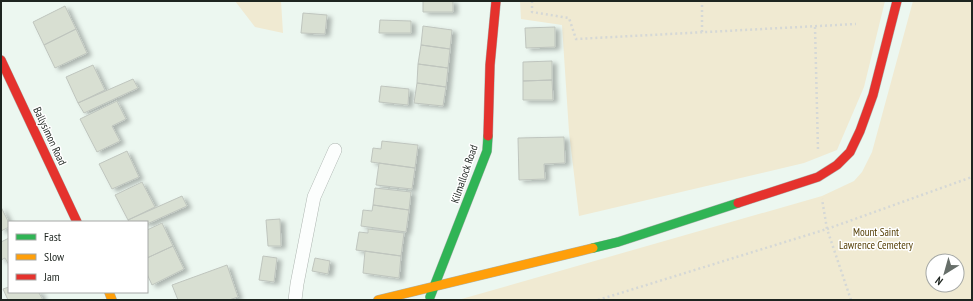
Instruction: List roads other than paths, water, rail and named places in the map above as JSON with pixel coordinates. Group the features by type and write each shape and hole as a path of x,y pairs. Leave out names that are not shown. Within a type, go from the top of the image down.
{"street":[{"name":"Kilmallock Road","path":"429,300 487,151 490,65 496,1"},
{"path":"378,300 618,242 818,177 837,165 850,152 860,131 873,96 897,1"},
{"name":"Ballysimon Road","path":"1,60 76,221"}],"lane":[{"path":"295,300 314,197 334,150"}],"park label":[{"name":"Mount Saint Lawrence Cemetery","path":"876,238"}]}
